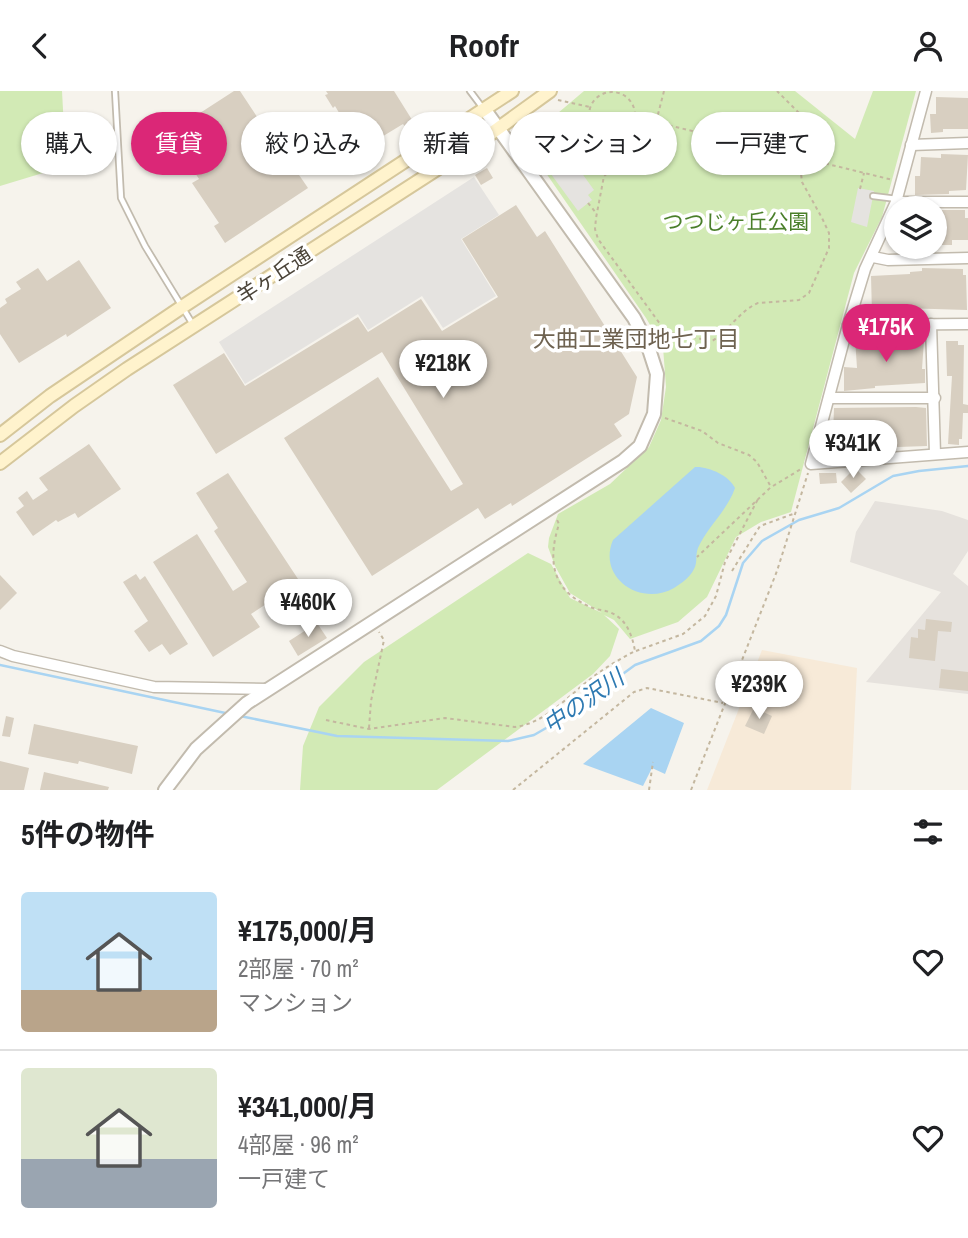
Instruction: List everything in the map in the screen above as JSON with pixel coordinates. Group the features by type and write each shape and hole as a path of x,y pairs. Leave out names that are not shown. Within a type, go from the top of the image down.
{"main road":[{"name":"羊ヶ丘通","path":"0,435 50,396 512,91"},
{"name":"羊ヶ丘通","path":"0,463 74,406 499,129 547,94"}],"street":[{"path":"898,196 926,91"},
{"path":"165,790 196,748 247,703 623,461 640,446 654,414 657,374 647,343 634,318 485,110"},
{"path":"911,145 968,143"},
{"path":"947,201 968,202"},
{"path":"884,231 865,269 811,464 968,452"},
{"path":"873,257 888,260 968,258"},
{"path":"931,324 935,454"},
{"path":"848,325 968,324"},
{"path":"829,398 935,398"},
{"path":"0,651 154,687 267,689"}],"lane":[{"path":"115,91 121,198 145,246 194,326"},
{"path":"470,91 485,110"},
{"path":"873,196 884,198"}],"path":[{"path":"659,112 664,91"},
{"path":"778,91 798,112"},
{"path":"591,112 591,107 600,96 614,92 632,103 634,112"},
{"path":"547,94 591,107"},
{"path":"835,166 901,182"},
{"path":"860,189 864,173"},
{"path":"605,175 595,229 598,239 666,332 712,341 725,333 758,303 799,300 809,293 830,248 829,233 802,182 801,175"},
{"path":"588,203 597,213"},
{"path":"654,414 702,431 718,443 749,455 757,462 771,487"},
{"path":"697,557 771,487 811,464"},
{"path":"691,790 777,571 811,464"},
{"path":"326,720 369,729 445,718 515,727 539,720 603,670 635,651 683,634 705,616 716,596 729,553 759,498"},
{"path":"550,507 559,524 552,546 555,577 576,599 621,619 629,630 635,651"},
{"path":"732,571 760,526 794,515"},
{"path":"369,729 371,701 384,640 373,621"},
{"path":"513,790 634,692 647,688 724,704"},
{"path":"649,790 653,762"}],"shaded area":[{"path":"552,175 583,175 594,190 588,195 592,200 578,211"},
{"path":"474,177 499,215 461,239 496,296 443,328 422,296 368,330 358,314 245,384 219,342"},
{"path":"858,188 874,191 867,227 851,222"},
{"path":"875,501 942,511 968,520 968,551 953,574 968,586 968,694 866,682 941,592 850,562 856,532"},
{"path":"762,650 857,668 851,790 707,790"}],"green space":[{"path":"0,91 62,91 63,112 21,112 21,175 36,175 0,186"},
{"name":"つつじヶ丘公園","path":"584,91 795,91 821,112 691,112 691,175 835,175 835,123 855,139 873,91 916,91 888,196 884,196 882,217 854,273 791,512 761,522 736,537 707,597 678,622 630,639 614,620 604,615 619,629 610,656 593,674 437,790 300,790 303,746 319,707 364,662 528,553 551,564 570,598 602,613 570,593 555,566 548,547 549,538 558,514 610,484 649,447 661,420 666,387 663,347 547,175 677,175 677,112 559,112"}],"water":[{"path":"695,467 712,470 724,476 735,488 732,496 702,540 695,566 683,582 661,593 636,591 617,577 611,566 613,540"},
{"path":"651,708 684,723 665,774 652,768 643,786 583,764"}],"building":[{"path":"234,91 240,91 254,112 241,112 241,175 299,175 308,188 225,243 214,226 219,223 192,183 199,179 196,175 227,175 227,112 202,112"},
{"path":"326,91 394,91 407,112 399,112 399,126 385,135 385,112 339,112 325,95 328,94"},
{"path":"936,97 968,98 968,129 943,129 943,132 931,133 930,114 936,114"},
{"path":"941,154 968,155 966,190 949,191 949,194 915,195 915,176 920,176 921,157 941,158"},
{"path":"475,175 491,175 493,178 481,185"},
{"path":"516,205 537,237 545,231 637,377 629,414 614,424 622,436 512,506 511,503 485,519 478,508 372,576 284,438 378,377 451,491 463,484 382,352 216,454 173,385 224,353 245,386 358,317 368,332 421,299 442,331 498,297 462,239"},
{"path":"947,210 965,210 965,218 968,218 968,240 952,240 952,245 947,245"},
{"path":"79,260 111,308 67,337 66,334 19,363 0,334 0,308 7,303 5,299 21,289 16,282 38,268 47,281"},
{"path":"922,268 963,269 963,275 966,275 967,310 902,308 883,310 883,314 872,314 871,276 910,274 922,271"},
{"path":"855,338 924,340 922,369 925,369 925,383 844,391 844,367 857,368"},
{"path":"946,341 958,341 958,345 964,345 963,404 968,405 968,413 963,413 962,439 959,439 959,445 948,444 952,376 947,376"},
{"path":"834,408 926,408 927,446 840,449 840,453 828,453 828,435 833,435"},
{"path":"89,444 121,489 78,518 75,513 58,522 56,520 33,536 16,512 24,506 18,498 27,491 33,500 48,490 39,478"},
{"path":"855,468 866,479 851,493 841,482"},
{"path":"228,473 300,582 251,614 260,627 213,657 153,562 197,534 233,591 247,582 214,531 218,528 196,493"},
{"path":"819,473 836,473 837,483 820,484"},
{"path":"136,574 140,580 145,576 188,644 170,655 162,644 149,652 134,631 148,621 123,582"},
{"path":"0,575 17,593 0,610"},
{"path":"926,619 952,622 951,632 938,631 935,661 909,658 911,637 918,638 918,629 925,630"},
{"path":"317,623 327,638 298,656 289,641"},
{"path":"941,669 968,672 968,691 939,688"},
{"path":"754,708 772,716 764,734 745,726"},
{"path":"6,716 14,718 10,737 2,736"},
{"path":"34,724 138,746 132,774 79,761 78,764 28,754"},
{"path":"0,761 29,768 24,790 0,790"},
{"path":"44,772 109,787 108,790 40,790"}],"waterway":[{"name":"中の沢川","path":"240,716 337,736 508,741 534,735 560,720 635,665 701,641 719,626 726,615 743,563 762,541 799,520 839,508 893,476 968,466"},
{"name":"中の沢川","path":"0,665 230,714"}],"district":[{"name":"大曲工業団地七丁目","path":"636,338"}]}
